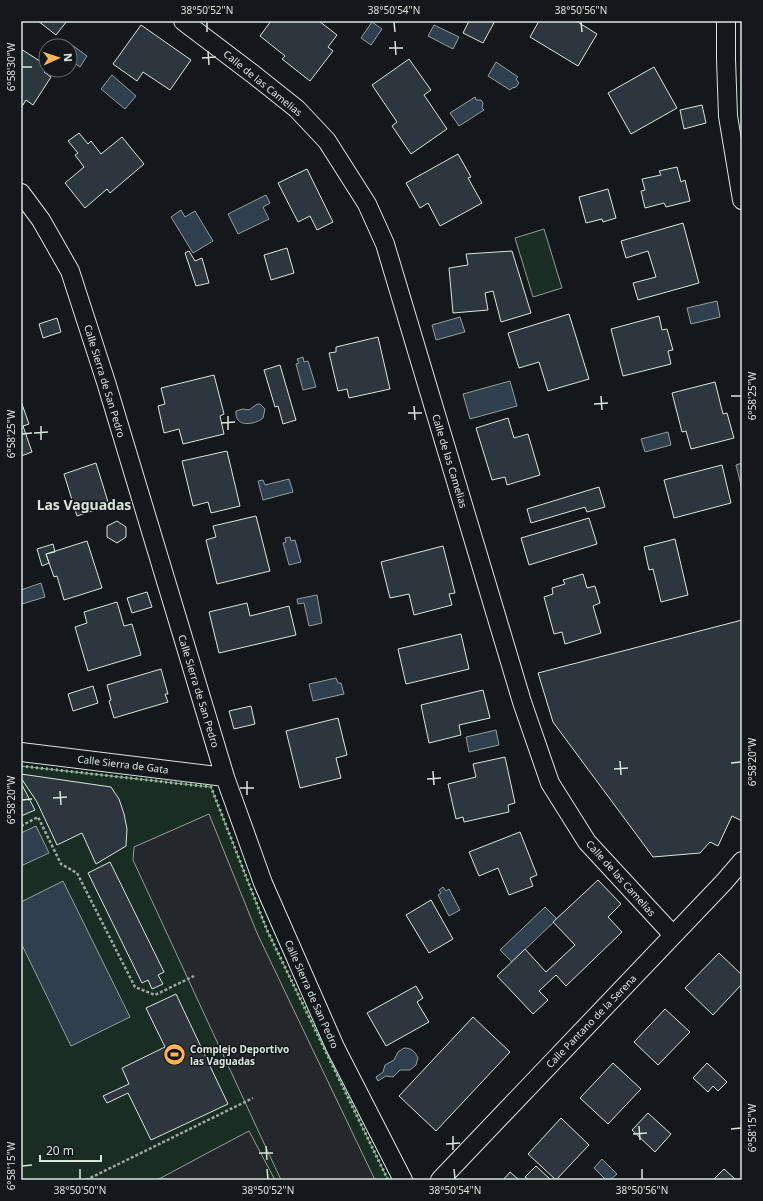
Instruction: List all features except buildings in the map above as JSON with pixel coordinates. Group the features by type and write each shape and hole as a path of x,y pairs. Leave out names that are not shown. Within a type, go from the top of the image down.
{"street":[{"name":"Calle de las Camelias","path":"183,21 297,109 328,141 367,204 385,244 522,702 550,783 587,842 673,935"},
{"path":"726,21 728,116 742,200"},
{"name":"Calle Sierra de San Pedro","path":"21,193 41,220 70,271 106,382 225,777 263,883 334,1047 403,1180"},
{"name":"Calle Sierra de Gata","path":"21,752 225,777"},
{"name":"Calle Pantano de la Serena","path":"440,1180 724,882 742,861"}],"path":[{"path":"21,826 38,817 61,864 77,873 135,987 156,995 194,976"},
{"path":"86,1180 253,1098"}],"green space":[{"path":"544,229 562,288 533,297 515,238"},
{"name":"Complejo Deportivo las Vaguadas","path":"21,766 211,787 267,930 388,1180 21,1180"}],"shaded area":[{"path":"209,814 257,933 375,1180 281,1180 133,860 134,847"},
{"path":"249,1131 275,1180 157,1180 213,1150"}],"water":[{"path":"372,22 382,29 371,45 361,38"},
{"path":"434,25 459,37 453,49 428,36"},
{"path":"78,49 87,56 80,67 78,66"},
{"path":"496,62 518,77 516,79 519,83 516,87 510,90 488,76"},
{"path":"112,75 136,96 125,109 101,89"},
{"path":"475,97 476,100 481,100 483,103 482,108 484,110 459,126 450,113"},
{"path":"266,195 270,203 263,207 269,219 238,234 228,214"},
{"path":"181,210 185,217 195,211 213,241 193,253 171,217"},
{"path":"717,301 720,317 691,324 687,308"},
{"path":"460,317 465,332 436,340 432,325"},
{"path":"303,357 304,362 308,361 316,387 303,390 296,364 299,363 297,359"},
{"path":"510,381 517,406 470,419 463,394"},
{"path":"257,404 260,404 265,409 263,418 246,424 238,420 236,411 243,409 249,410"},
{"path":"668,432 671,445 645,452 641,439"},
{"path":"742,463 742,489 736,465"},
{"path":"289,479 293,492 263,500 258,481 263,480 265,485"},
{"path":"290,537 291,541 295,540 301,562 289,565 283,543 286,542 285,538"},
{"path":"41,583 45,597 22,604 21,590"},
{"path":"317,595 322,623 309,626 304,603 298,604 297,599"},
{"path":"336,678 338,683 341,683 344,694 313,701 309,684"},
{"path":"496,730 499,745 469,752 466,737"},
{"path":"36,826 49,853 21,866 21,833"},
{"path":"63,881 130,1017 71,1046 21,943 21,902"},
{"path":"443,887 446,891 449,889 460,910 449,916 438,895 441,893 439,890"},
{"path":"545,907 557,919 512,962 500,950"},
{"path":"404,1048 411,1049 416,1053 418,1058 416,1065 410,1070 400,1070 393,1077 386,1076 378,1081 376,1077 383,1072 385,1065 394,1060 398,1052"},
{"path":"602,1159 617,1174 610,1180 606,1180 594,1168"}],"hedge":[{"path":"21,766 211,787 267,930 388,1180"}],"place":[{"name":"Complejo Deportivo las Vaguadas","path":"174,1055"}],"district":[{"name":"Las Vaguadas","path":"84,504"}]}
